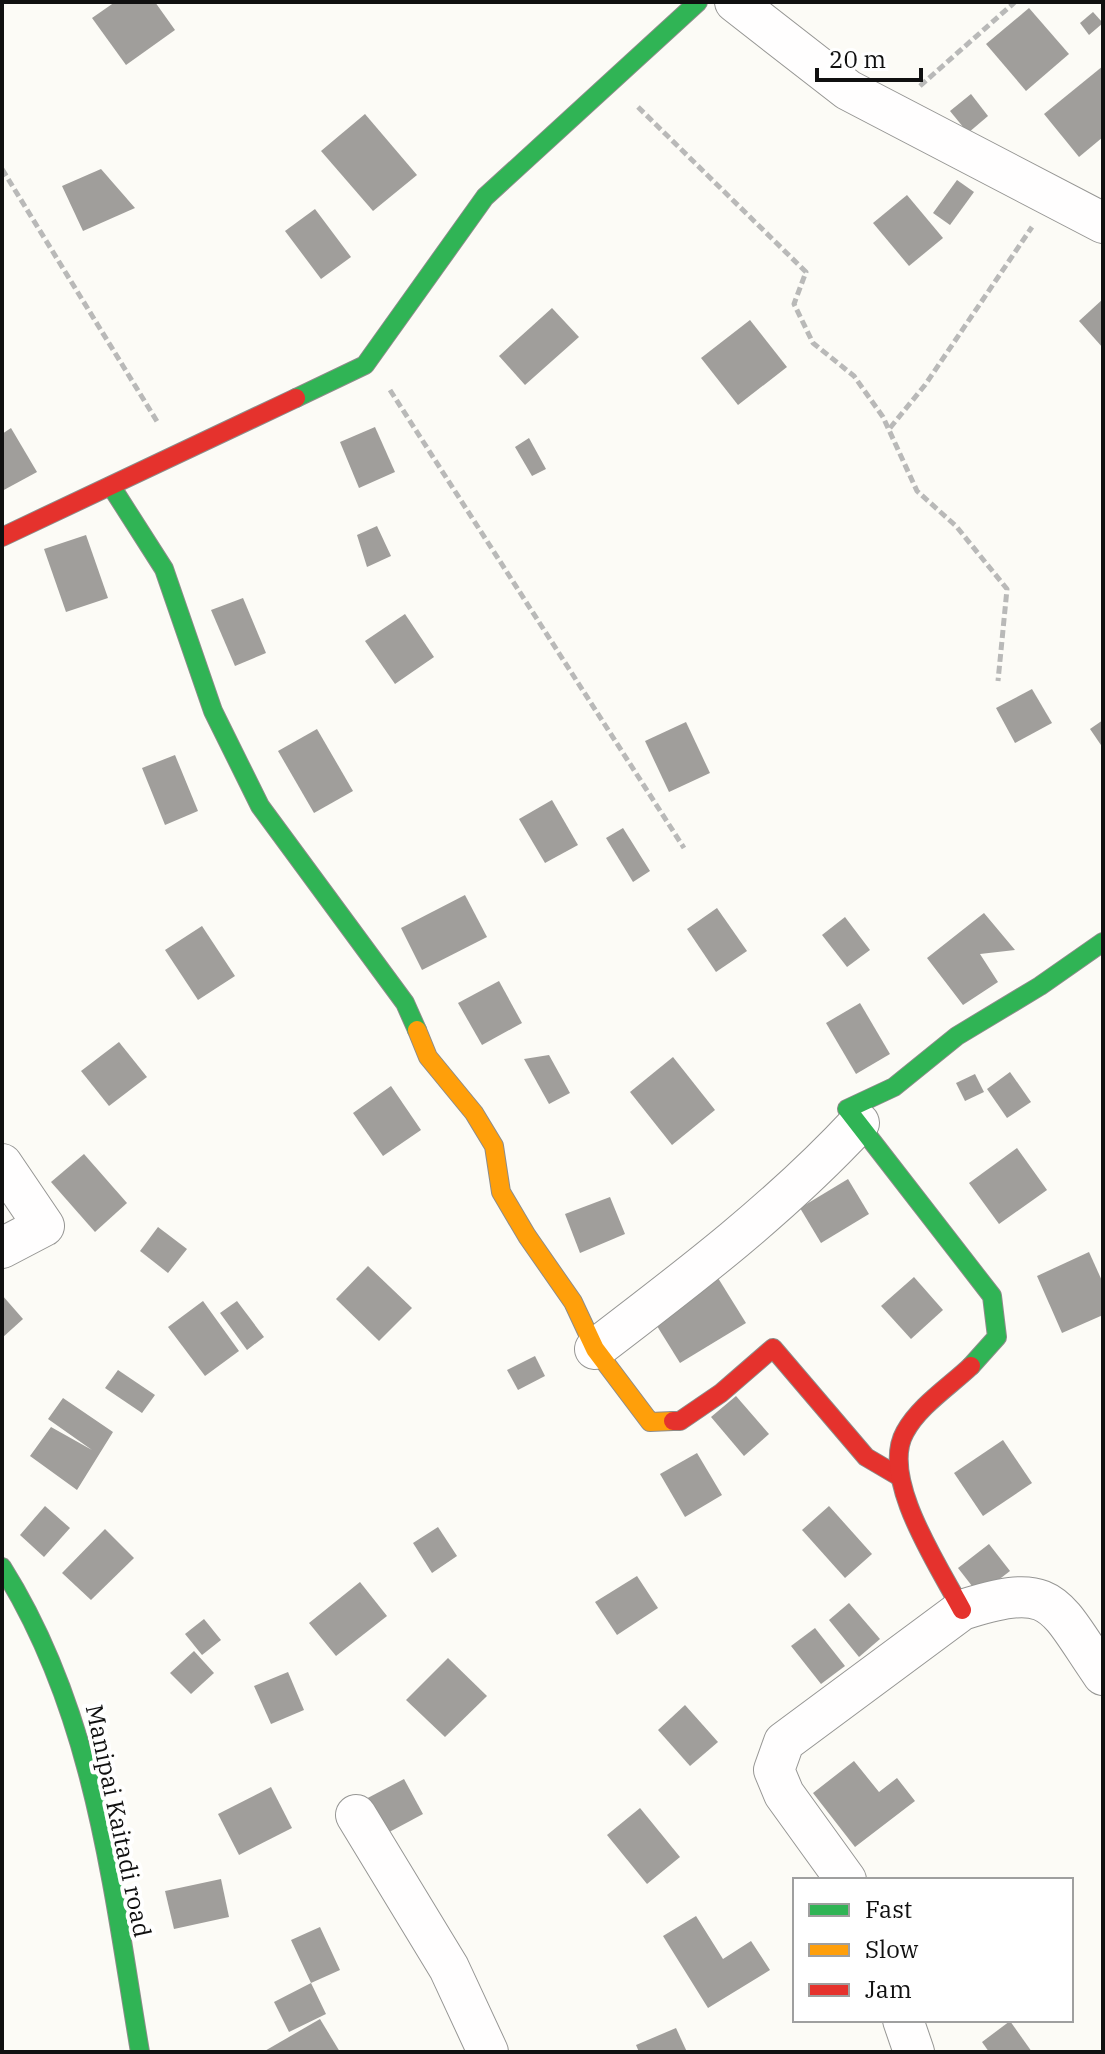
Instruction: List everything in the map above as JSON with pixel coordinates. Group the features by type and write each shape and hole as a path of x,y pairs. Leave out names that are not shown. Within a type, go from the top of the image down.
{"street":[{"path":"2,537 365,365 485,197 698,2"},
{"path":"735,2 848,90 1103,223"},
{"path":"111,486 164,569 213,711 260,806 405,1003 428,1057 474,1113 494,1146 501,1192 573,1302 595,1349 650,1422 680,1421 721,1393 773,1348 866,1457 900,1477"},
{"path":"962,1610 901,1488 898,1458 904,1431 975,1366 997,1337 992,1296 847,1109 894,1087 957,1036 1040,986 1103,942"},
{"path":"595,1349 721,1254 818,1167 859,1123"},
{"path":"2,1164 44,1226 2,1248"},
{"name":"Manipai Kaitadi road","path":"2,1567 19,1589 64,1685 93,1791 140,2052"},
{"path":"845,1878 784,1794 774,1770 784,1742 962,1610 997,1599 1032,1595 1056,1608 1103,1675"},
{"path":"356,1815 449,1968 488,2052"},
{"path":"904,2022 914,2052"}],"path":[{"path":"897,116 918,89 1015,2"},
{"path":"612,80 806,272 794,304 813,343 854,376 890,428 917,491 956,526 1007,589 998,681"},
{"path":"2,169 177,455"},
{"path":"890,428 925,385 1034,224 1046,193"},
{"path":"370,359 684,848"}],"building":[{"path":"115,2 155,2 175,30 126,65 92,18"},
{"path":"1029,8 1069,54 1026,91 986,44"},
{"path":"1093,12 1103,23 1089,35 1080,23"},
{"path":"1103,66 1103,137 1079,157 1044,114"},
{"path":"971,94 988,116 968,133 950,111"},
{"path":"365,114 417,175 373,211 321,151"},
{"path":"101,169 135,208 83,231 62,186"},
{"path":"957,180 974,192 950,225 933,213"},
{"path":"907,195 943,238 909,266 873,223"},
{"path":"315,209 351,257 321,279 285,231"},
{"path":"1103,299 1103,348 1079,321"},
{"path":"552,308 579,337 525,385 499,356"},
{"path":"750,320 787,367 738,405 701,358"},
{"path":"375,427 395,472 359,488 340,442"},
{"path":"11,428 37,472 2,491 2,434"},
{"path":"529,438 546,469 532,476 515,447"},
{"path":"377,526 391,556 367,567 357,535"},
{"path":"86,535 108,598 66,612 44,549"},
{"path":"243,598 266,653 235,666 211,610"},
{"path":"405,614 434,657 395,684 365,641"},
{"path":"1032,689 1052,723 1015,743 996,708"},
{"path":"1103,720 1103,748 1090,729"},
{"path":"686,722 710,773 669,792 645,741"},
{"path":"317,729 353,791 314,813 278,751"},
{"path":"175,755 198,811 165,825 142,768"},
{"path":"552,800 578,845 545,863 519,819"},
{"path":"623,828 650,871 633,882 606,838"},
{"path":"465,895 487,937 422,970 401,928"},
{"path":"717,908 747,951 716,972 687,929"},
{"path":"984,913 1015,950 980,954 998,982 963,1005 927,958"},
{"path":"845,917 870,950 847,967 822,935"},
{"path":"202,926 235,976 198,1000 165,950"},
{"path":"499,981 522,1023 482,1045 458,1003"},
{"path":"860,1003 890,1054 856,1074 826,1023"},
{"path":"119,1042 147,1077 109,1106 81,1071"},
{"path":"549,1055 570,1093 549,1104 524,1059"},
{"path":"673,1057 715,1110 672,1145 630,1092"},
{"path":"1010,1072 1031,1102 1007,1118 987,1089"},
{"path":"975,1074 984,1092 965,1101 956,1083"},
{"path":"391,1086 421,1130 383,1156 353,1113"},
{"path":"1017,1148 1047,1190 999,1224 969,1183"},
{"path":"84,1154 127,1203 95,1232 51,1182"},
{"path":"848,1179 869,1214 821,1243 800,1208"},
{"path":"610,1197 625,1234 580,1253 565,1214"},
{"path":"158,1227 187,1249 168,1273 140,1251"},
{"path":"1089,1252 1103,1283 1103,1315 1062,1333 1037,1276"},
{"path":"368,1266 412,1308 379,1341 336,1299"},
{"path":"914,1277 943,1310 911,1339 881,1306"},
{"path":"718,1278 746,1323 680,1363 652,1318"},
{"path":"2,1295 23,1319 2,1338"},
{"path":"203,1301 239,1351 205,1376 168,1327"},
{"path":"237,1301 264,1337 247,1350 220,1313"},
{"path":"535,1356 545,1376 518,1390 507,1370"},
{"path":"118,1370 155,1395 142,1413 105,1388"},
{"path":"736,1396 769,1434 744,1456 711,1417"},
{"path":"63,1398 113,1432 77,1490 30,1456 51,1427 92,1450 48,1419"},
{"path":"1003,1440 1032,1483 983,1516 954,1473"},
{"path":"697,1453 722,1495 685,1517 660,1474"},
{"path":"45,1506 70,1528 44,1557 20,1535"},
{"path":"829,1506 872,1554 845,1578 802,1530"},
{"path":"438,1527 457,1556 432,1573 413,1543"},
{"path":"105,1529 134,1558 91,1600 62,1573"},
{"path":"989,1544 1010,1571 979,1595 958,1568"},
{"path":"637,1576 658,1608 617,1635 595,1602"},
{"path":"360,1582 387,1616 336,1656 309,1623"},
{"path":"849,1603 880,1639 859,1657 829,1620"},
{"path":"204,1619 221,1640 202,1655 185,1634"},
{"path":"815,1628 845,1666 821,1684 791,1646"},
{"path":"194,1651 214,1673 191,1694 170,1673"},
{"path":"448,1658 487,1696 445,1737 406,1700"},
{"path":"288,1672 304,1710 271,1724 254,1686"},
{"path":"685,1705 718,1742 690,1766 658,1730"},
{"path":"854,1761 879,1792 897,1778 915,1801 855,1847 813,1793"},
{"path":"404,1779 423,1814 380,1837 360,1802"},
{"path":"271,1787 292,1828 239,1855 218,1814"},
{"path":"640,1808 680,1857 647,1884 607,1835"},
{"path":"221,1879 229,1917 174,1929 165,1891"},
{"path":"696,1916 723,1959 751,1941 770,1970 708,2008 663,1936"},
{"path":"320,1927 340,1970 311,1983 291,1940"},
{"path":"311,1983 326,2014 289,2032 274,2002"},
{"path":"320,2019 340,2052 263,2052"},
{"path":"1011,2022 1032,2052 989,2052 982,2042"},
{"path":"676,2028 687,2052 639,2052 636,2045"}],"traffic: fast":[{"path":"296,398 365,365 485,197 698,2"},
{"path":"111,486 164,569 213,711 260,806 405,1003 417,1030"},
{"path":"971,1366 997,1337 992,1296 847,1109 894,1087 957,1036 1040,986 1103,942"},
{"path":"2,1567 33,1623 79,1741 108,1864 140,2052"}],"traffic: slow":[{"path":"417,1030 428,1057 474,1113 494,1146 501,1192 573,1302 595,1349 650,1422 673,1421"}],"traffic: jam":[{"path":"2,537 296,398"},
{"path":"673,1421 680,1421 721,1393 773,1348 866,1457 900,1477"},
{"path":"962,1610 927,1547 906,1497 899,1451 905,1432 918,1414 971,1366"}]}
